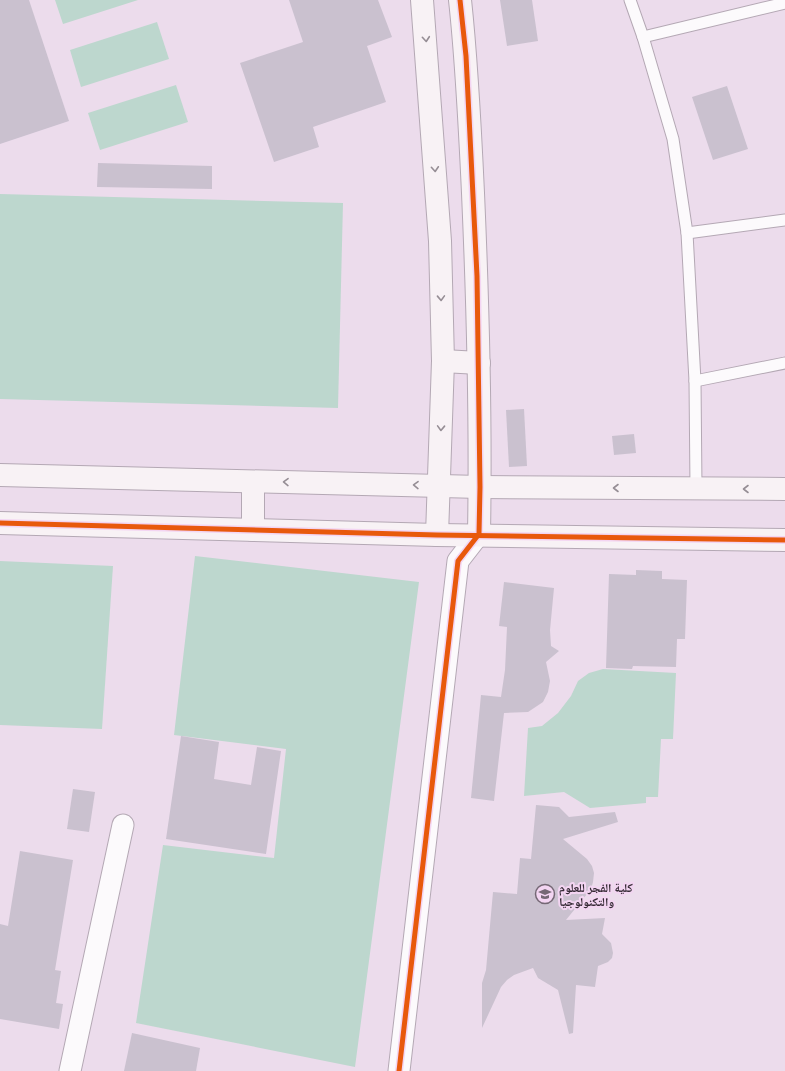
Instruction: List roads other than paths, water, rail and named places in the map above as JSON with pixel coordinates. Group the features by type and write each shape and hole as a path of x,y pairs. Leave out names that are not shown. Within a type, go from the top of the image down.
{"street":[{"path":"422,0 440,241 443,361 437,535 458,561"},
{"path":"399,1071 458,561 478,534 480,486 479,363 476,268 466,56 460,0"},
{"path":"443,361 479,363"},
{"path":"0,476 480,486 785,489"},
{"path":"253,482 253,530"},
{"path":"0,523 437,535 478,534 785,540"},
{"path":"70,1071 123,825"}],"lane":[{"path":"630,0 643,37 673,139 687,233 696,381 696,488"},
{"path":"643,37 785,3"},
{"path":"687,233 785,220"},
{"path":"696,381 785,363"}],"place":[{"name":"كلية الفجر للعلوم والتكنولوجيا","path":"545,894"}]}
